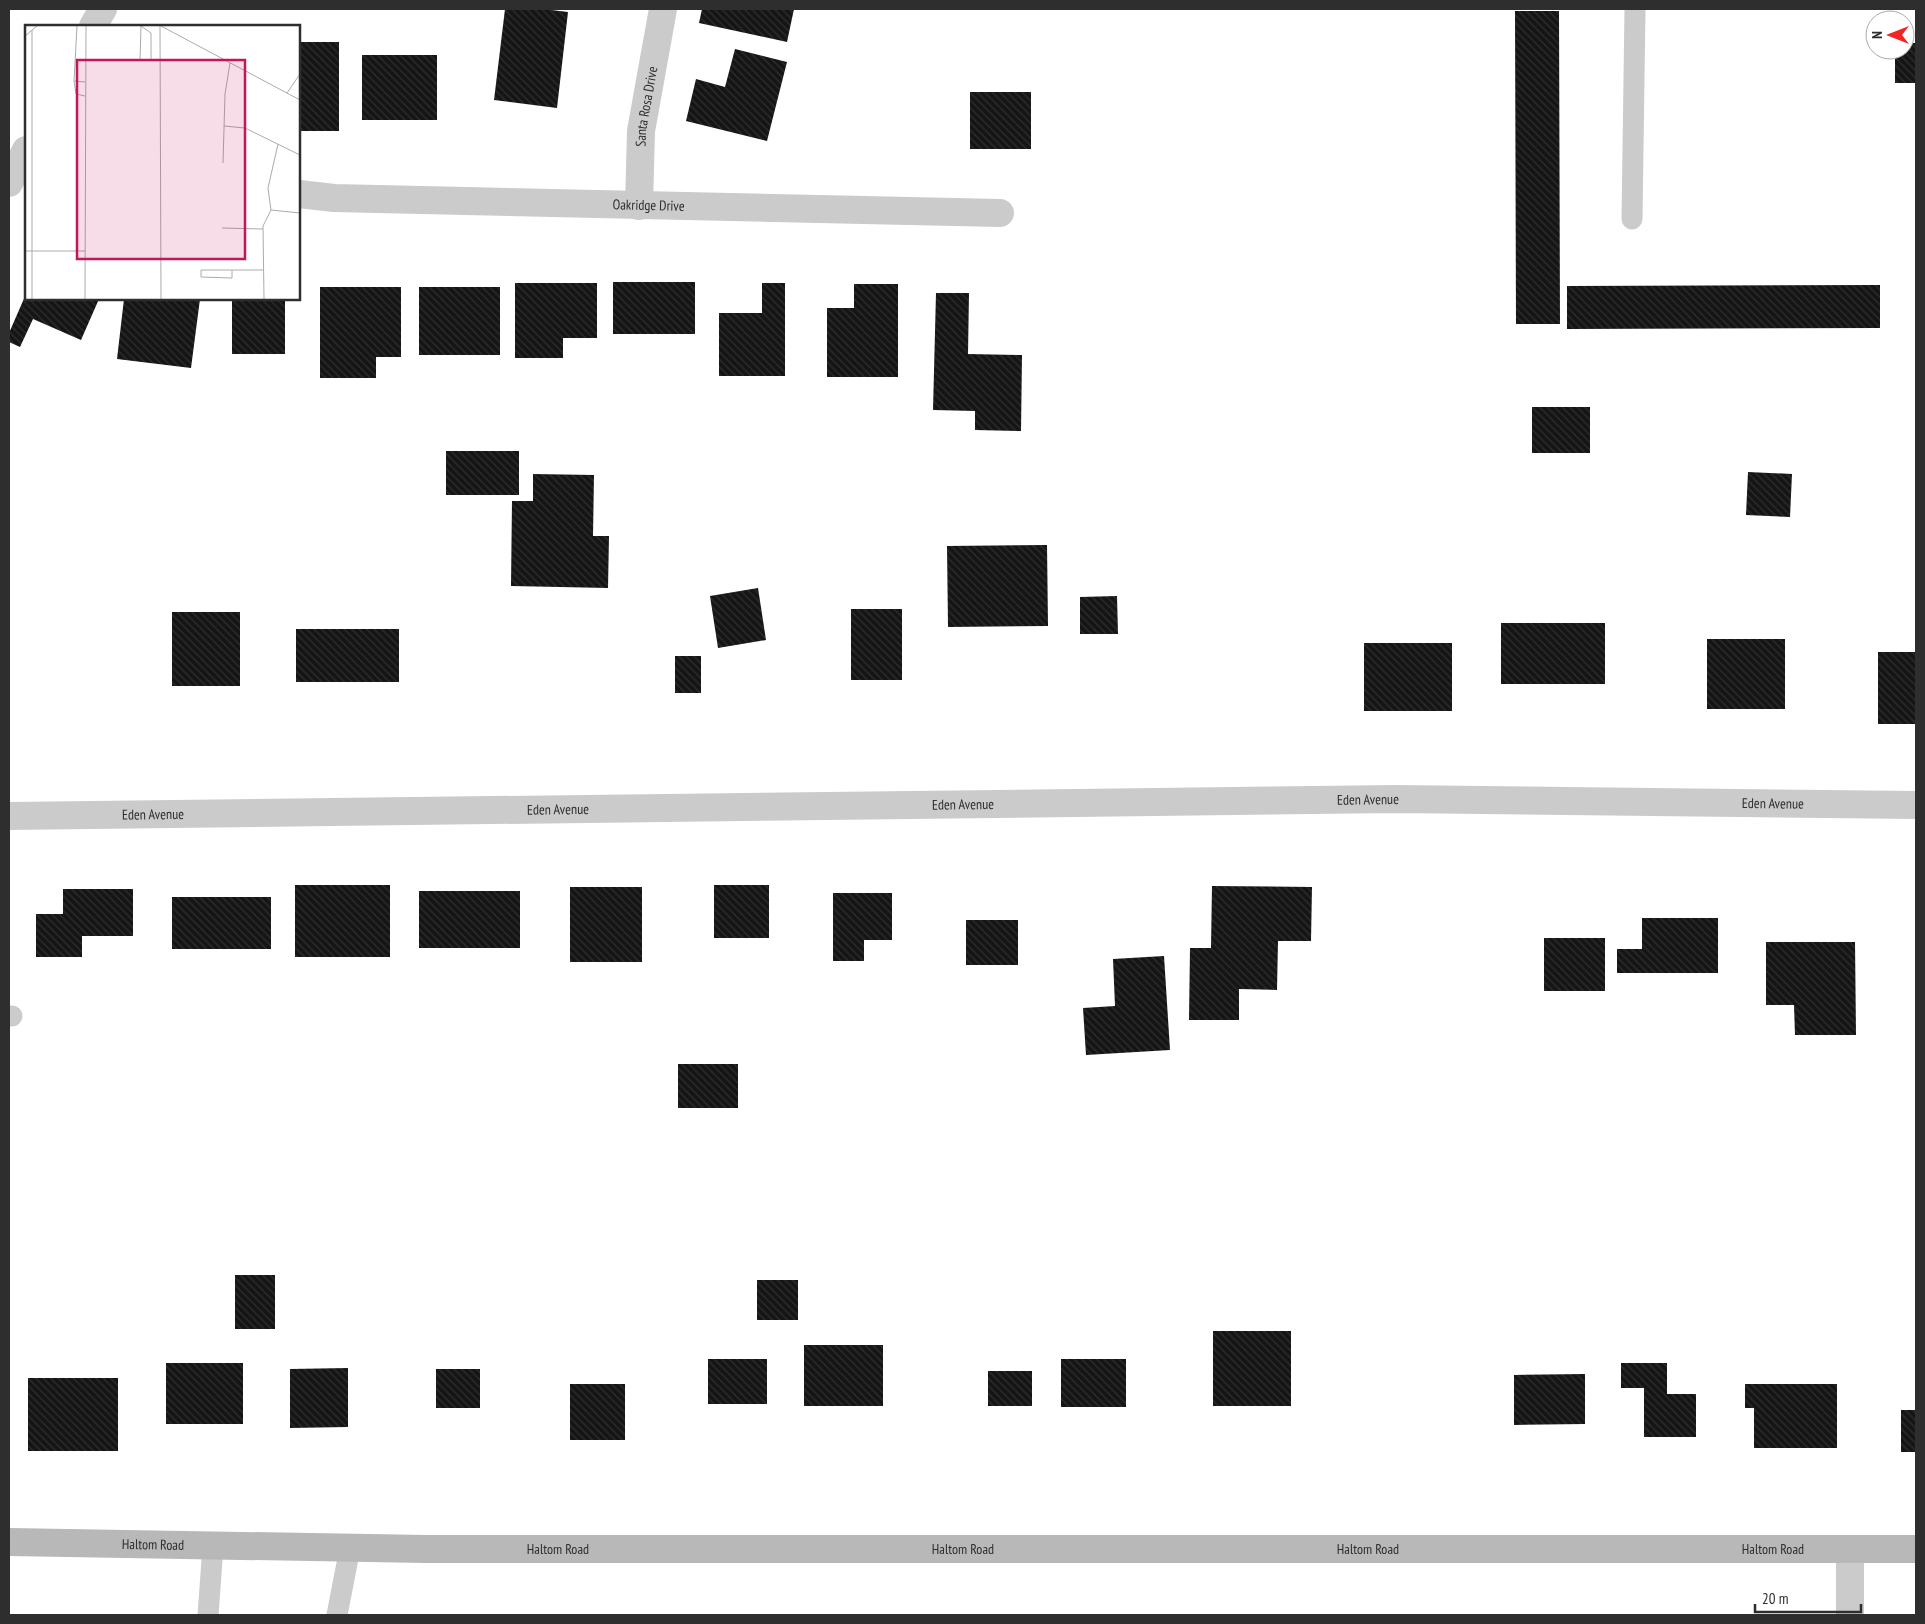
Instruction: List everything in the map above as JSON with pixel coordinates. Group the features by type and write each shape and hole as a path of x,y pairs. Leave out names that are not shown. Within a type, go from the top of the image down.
{"main road":[{"name":"Haltom Road","path":"9,1542 350,1548 1916,1549"}],"street":[{"path":"94,25 102,9"},
{"name":"Santa Rosa Drive","path":"639,206 641,131 663,9"},
{"path":"9,183 25,152"},
{"name":"Oakridge Drive","path":"300,194 334,198 1000,213"},
{"name":"Eden Avenue","path":"9,816 1397,799 1916,805"},
{"path":"1850,1549 1850,1615"}],"lane":[{"path":"1632,219 1635,9"},
{"path":"208,1615 213,1546"},
{"path":"337,1615 350,1548"}],"building":[{"path":"505,9 543,9 568,12 557,108 494,100"},
{"path":"702,9 794,9 787,42 699,23"},
{"path":"1515,11 1559,11 1560,324 1516,324"},
{"path":"300,42 339,42 339,131 300,131"},
{"path":"1916,43 1916,83 1895,83 1895,60 1915,60"},
{"path":"735,49 787,62 767,141 686,121 696,79 725,87"},
{"path":"362,55 437,55 437,120 362,120"},
{"path":"970,92 1031,92 1031,149 970,149"},
{"path":"613,282 695,282 695,334 613,334"},
{"path":"515,283 597,283 597,338 563,338 563,358 515,358"},
{"path":"762,283 785,283 785,376 719,376 719,313 762,313"},
{"path":"854,284 898,284 898,377 827,377 827,308 854,308"},
{"path":"1880,285 1880,328 1567,329 1567,286"},
{"path":"320,287 401,287 401,357 376,357 376,378 320,378"},
{"path":"419,287 500,287 500,355 419,355"},
{"path":"936,293 969,293 968,354 1022,355 1021,431 975,430 975,411 933,410"},
{"path":"25,296 25,300 99,300 81,340 33,319 20,347 9,342 9,333"},
{"path":"124,300 200,300 191,368 117,359"},
{"path":"232,300 285,300 285,354 232,354"},
{"path":"1532,407 1590,407 1590,453 1532,453"},
{"path":"446,451 519,451 519,495 446,495"},
{"path":"1748,472 1792,474 1790,517 1746,515"},
{"path":"533,474 594,475 593,536 609,536 608,588 511,586 512,501 533,501"},
{"path":"1047,545 1048,626 948,627 947,546"},
{"path":"758,588 766,640 718,648 710,596"},
{"path":"1117,596 1118,634 1080,634 1080,597"},
{"path":"851,609 902,609 902,680 851,680"},
{"path":"172,612 240,612 240,686 172,686"},
{"path":"1501,623 1605,623 1605,684 1501,684"},
{"path":"296,629 399,629 399,682 296,682"},
{"path":"1707,639 1785,639 1785,709 1707,709"},
{"path":"1364,643 1452,643 1452,711 1364,711"},
{"path":"1878,652 1916,652 1916,724 1878,724"},
{"path":"675,656 701,656 701,693 675,693"},
{"path":"295,885 390,885 390,957 295,957"},
{"path":"714,885 769,885 769,938 714,938"},
{"path":"1212,886 1312,887 1311,941 1278,941 1277,990 1239,989 1239,1020 1189,1020 1190,948 1211,948"},
{"path":"570,887 642,887 642,962 570,962"},
{"path":"63,889 133,889 133,936 82,936 82,957 36,957 36,914 63,914"},
{"path":"419,891 520,891 520,948 419,948"},
{"path":"833,893 892,893 892,940 864,940 864,961 833,961"},
{"path":"172,897 271,897 271,949 172,949"},
{"path":"1642,918 1718,918 1718,973 1617,973 1617,949 1642,949"},
{"path":"966,920 1018,920 1018,965 966,965"},
{"path":"1544,938 1605,938 1605,991 1544,991"},
{"path":"1766,942 1855,942 1856,1035 1795,1035 1794,1005 1766,1005"},
{"path":"1164,956 1170,1050 1086,1055 1083,1008 1115,1006 1113,959"},
{"path":"678,1064 738,1064 738,1108 678,1108"},
{"path":"235,1275 275,1275 275,1329 235,1329"},
{"path":"757,1280 798,1280 798,1320 757,1320"},
{"path":"1213,1331 1291,1331 1291,1406 1213,1406"},
{"path":"804,1345 883,1345 883,1406 804,1406"},
{"path":"708,1359 767,1359 767,1404 708,1404"},
{"path":"1061,1359 1126,1359 1126,1407 1061,1407"},
{"path":"166,1363 243,1363 243,1424 166,1424"},
{"path":"1621,1363 1667,1363 1667,1394 1696,1394 1696,1437 1644,1437 1644,1388 1621,1388"},
{"path":"348,1368 348,1427 290,1428 290,1369"},
{"path":"436,1369 480,1369 480,1408 436,1408"},
{"path":"988,1371 1032,1371 1032,1406 988,1406"},
{"path":"1585,1374 1585,1424 1514,1425 1514,1375"},
{"path":"28,1378 118,1378 118,1451 28,1451"},
{"path":"570,1384 625,1384 625,1440 570,1440"},
{"path":"1745,1384 1837,1384 1837,1448 1754,1448 1754,1408 1745,1408"},
{"path":"1901,1410 1916,1410 1916,1452 1901,1452"}]}
